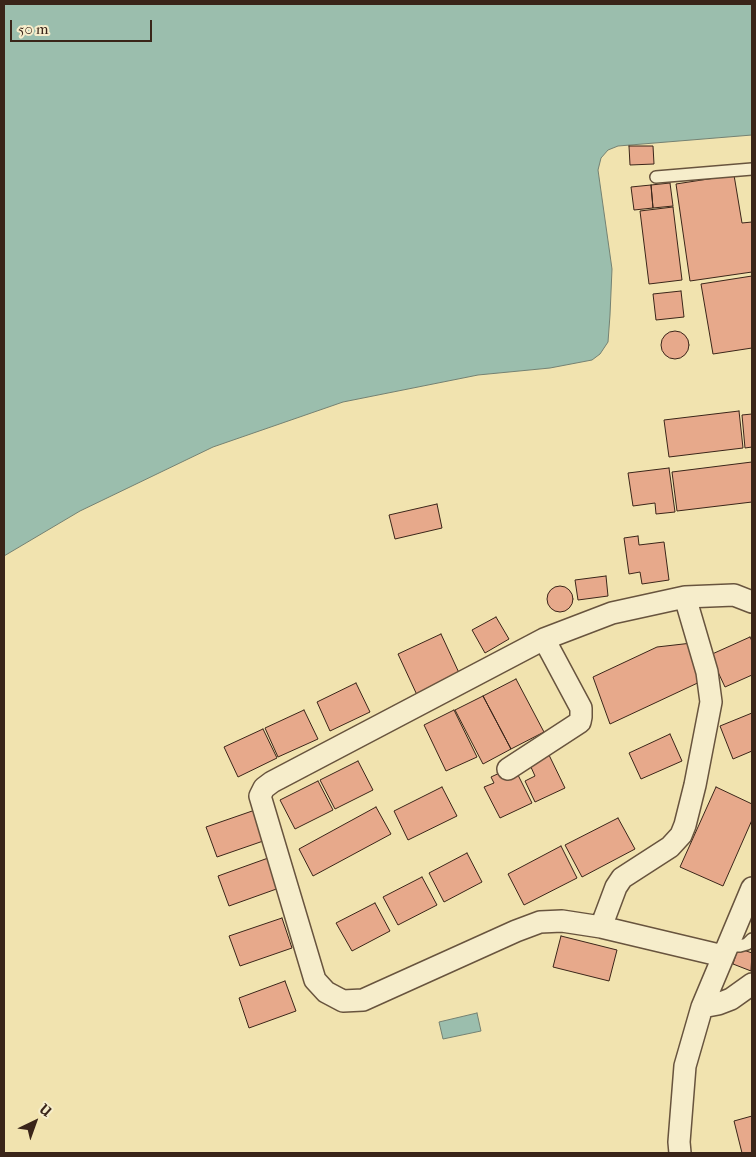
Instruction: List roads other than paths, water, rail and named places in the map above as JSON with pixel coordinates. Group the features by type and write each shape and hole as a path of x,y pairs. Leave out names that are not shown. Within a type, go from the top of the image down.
{"street":[{"path":"725,951 601,927 562,922 540,922 363,1000 343,1001 326,992 315,980 260,796 264,788 272,782 544,639 612,613 685,597 746,596"},
{"path":"601,927 616,887 622,878 670,847 681,835 685,825 695,785 711,702 708,672 685,597"},
{"path":"508,769 580,722 582,717 580,708 544,639"},
{"path":"680,1153 679,1142 686,1066 702,1007 752,888"},
{"path":"702,1007 731,999 752,984"}],"lane":[{"path":"656,177 752,169"},
{"path":"725,951 747,944 752,939"}]}
